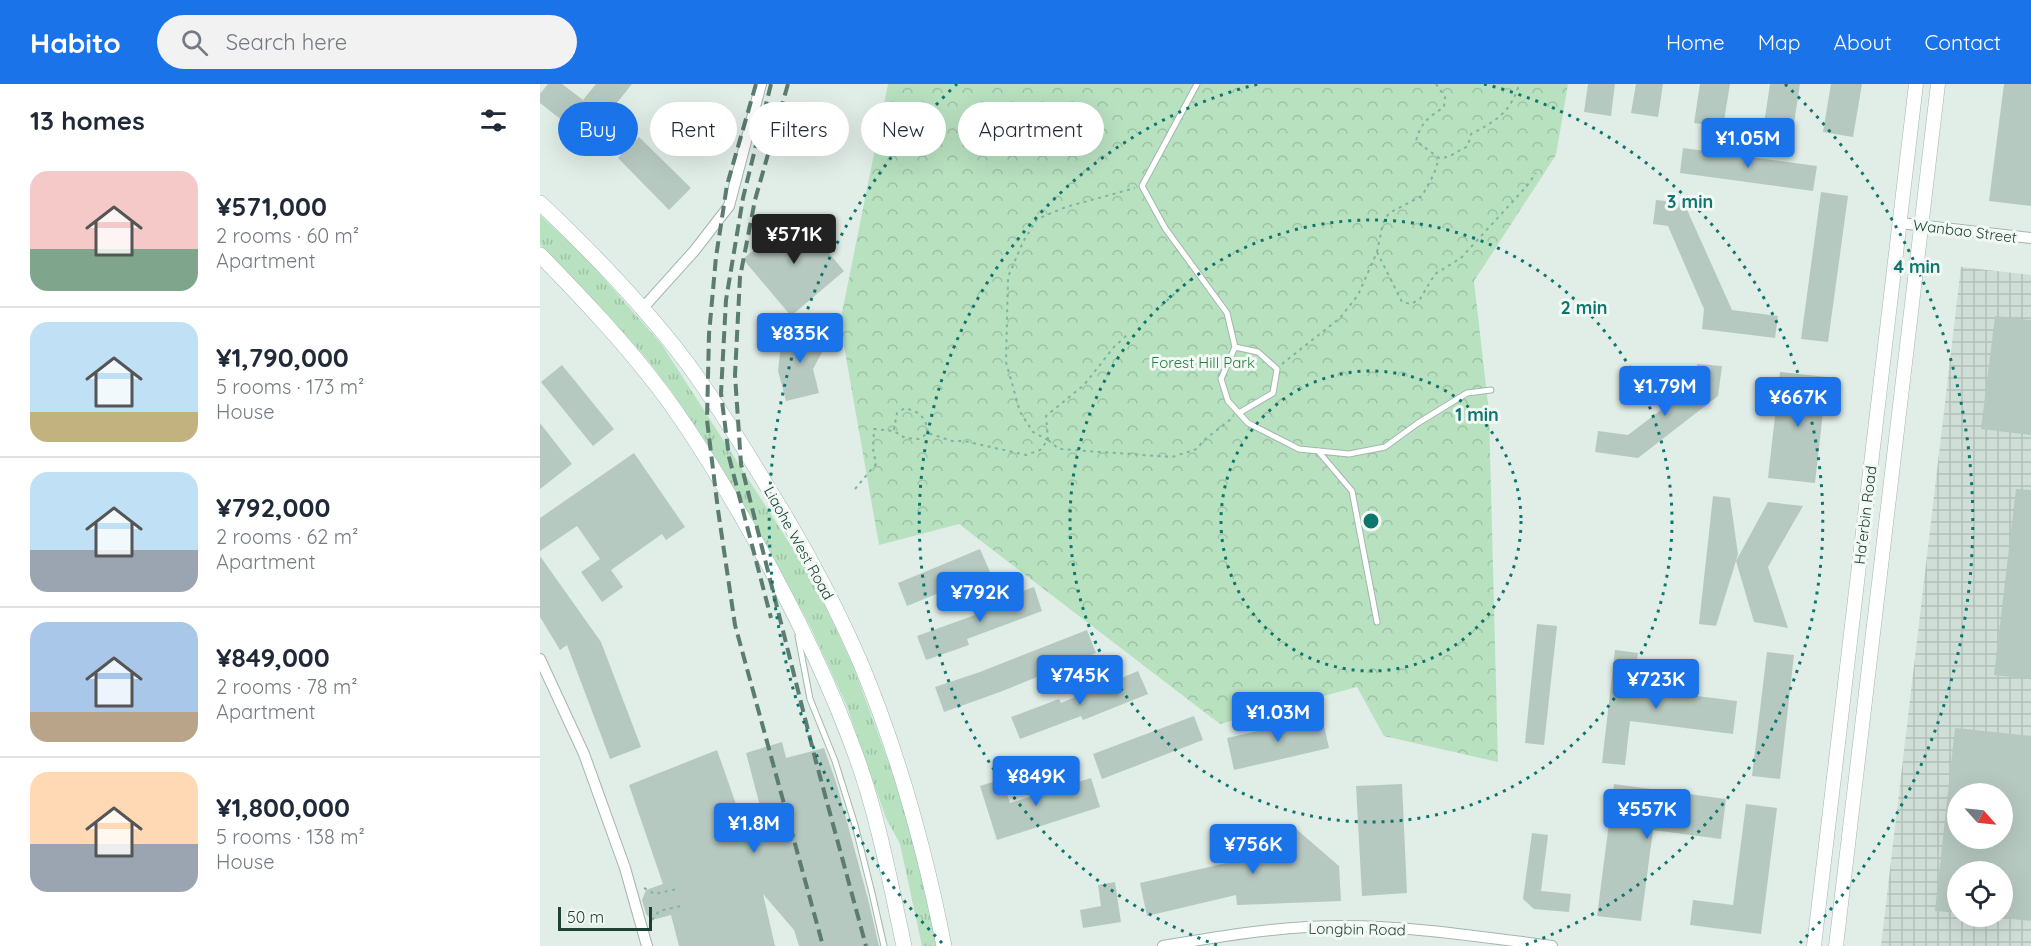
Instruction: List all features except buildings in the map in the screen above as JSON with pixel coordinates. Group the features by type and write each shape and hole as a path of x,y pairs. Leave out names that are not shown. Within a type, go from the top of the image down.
{"main road":[{"name":"Liaohe West Road","path":"540,203 592,254 685,360 723,415 793,529 832,601 861,665 891,744 931,880 945,946"},
{"path":"540,255 616,335 675,411 730,497 794,614 826,678 856,755 876,823 904,946"}],"street":[{"path":"642,309 695,250 729,206 761,84"},
{"name":"Ha'erbin Road","path":"1814,946 1916,84"},
{"name":"Ha'erbin Road","path":"1836,946 1938,84"},
{"name":"Wanbao Street","path":"1899,223 2031,238"},
{"path":"540,659 584,754 625,868 647,946"},
{"name":"Longbin Road","path":"1163,946 1268,930 1341,926 1420,930 1552,946"}],"lane":[{"path":"1197,84 1142,186 1165,228 1227,313 1235,347 1221,379 1228,401 1248,423 1299,449 1349,454 1385,447 1418,423 1467,393 1491,390"},
{"path":"1235,347 1258,352 1276,369 1273,393 1239,413"},
{"path":"1318,451 1352,490 1377,622"},
{"path":"794,614 810,699 835,761 855,825 884,946"}],"path":[{"path":"1436,84 1445,97 1444,107 1430,116 1420,127 1416,141 1439,158 1448,157 1468,146 1471,134 1494,123 1515,101 1519,84"},
{"path":"1276,369 1340,318 1358,295 1377,252 1383,223 1389,213 1422,196 1434,174 1439,158"},
{"path":"1377,252 1402,302 1411,304 1420,300 1435,274 1461,258 1536,173"},
{"path":"1142,186 1066,207 1037,219 1023,242 1008,277 1006,362 1020,412 1034,432 1059,448 1172,458 1197,449 1203,441 1239,413"},
{"path":"1161,306 1198,273"},
{"path":"928,433 952,441 964,441 1026,455 1040,450 1048,440 1047,416 1084,385 1114,347 1127,335"},
{"path":"894,431 897,413 905,408 918,411 926,421 928,433"},
{"path":"855,489 876,464 873,449 874,429 894,431 905,438 920,439 928,433"},
{"path":"646,890 655,894 677,889"},
{"path":"652,920 659,911 681,906"}],"shaded area":[{"path":"1961,267 2031,275 2031,946 1881,946"}],"green space":[{"name":"Forest Hill Park","path":"888,84 1568,84 1556,155 1474,281 1489,413 1498,762 1384,736 1357,687 1220,724 959,524 879,545 840,323 874,156 946,156 946,102 884,102"},
{"path":"540,215 587,259 662,345 812,578 852,663 898,788 913,839 937,946 922,946 900,844 886,818 846,704 811,628 764,540 675,396 646,358 608,315 540,244"}],"railway":[{"path":"756,84 727,185 716,257 709,334 707,420 735,625 823,946"},
{"path":"771,84 743,198 726,300 721,393 729,457 771,618"},
{"path":"788,84 755,200 740,277 735,375 741,464 815,758 866,946"}]}
